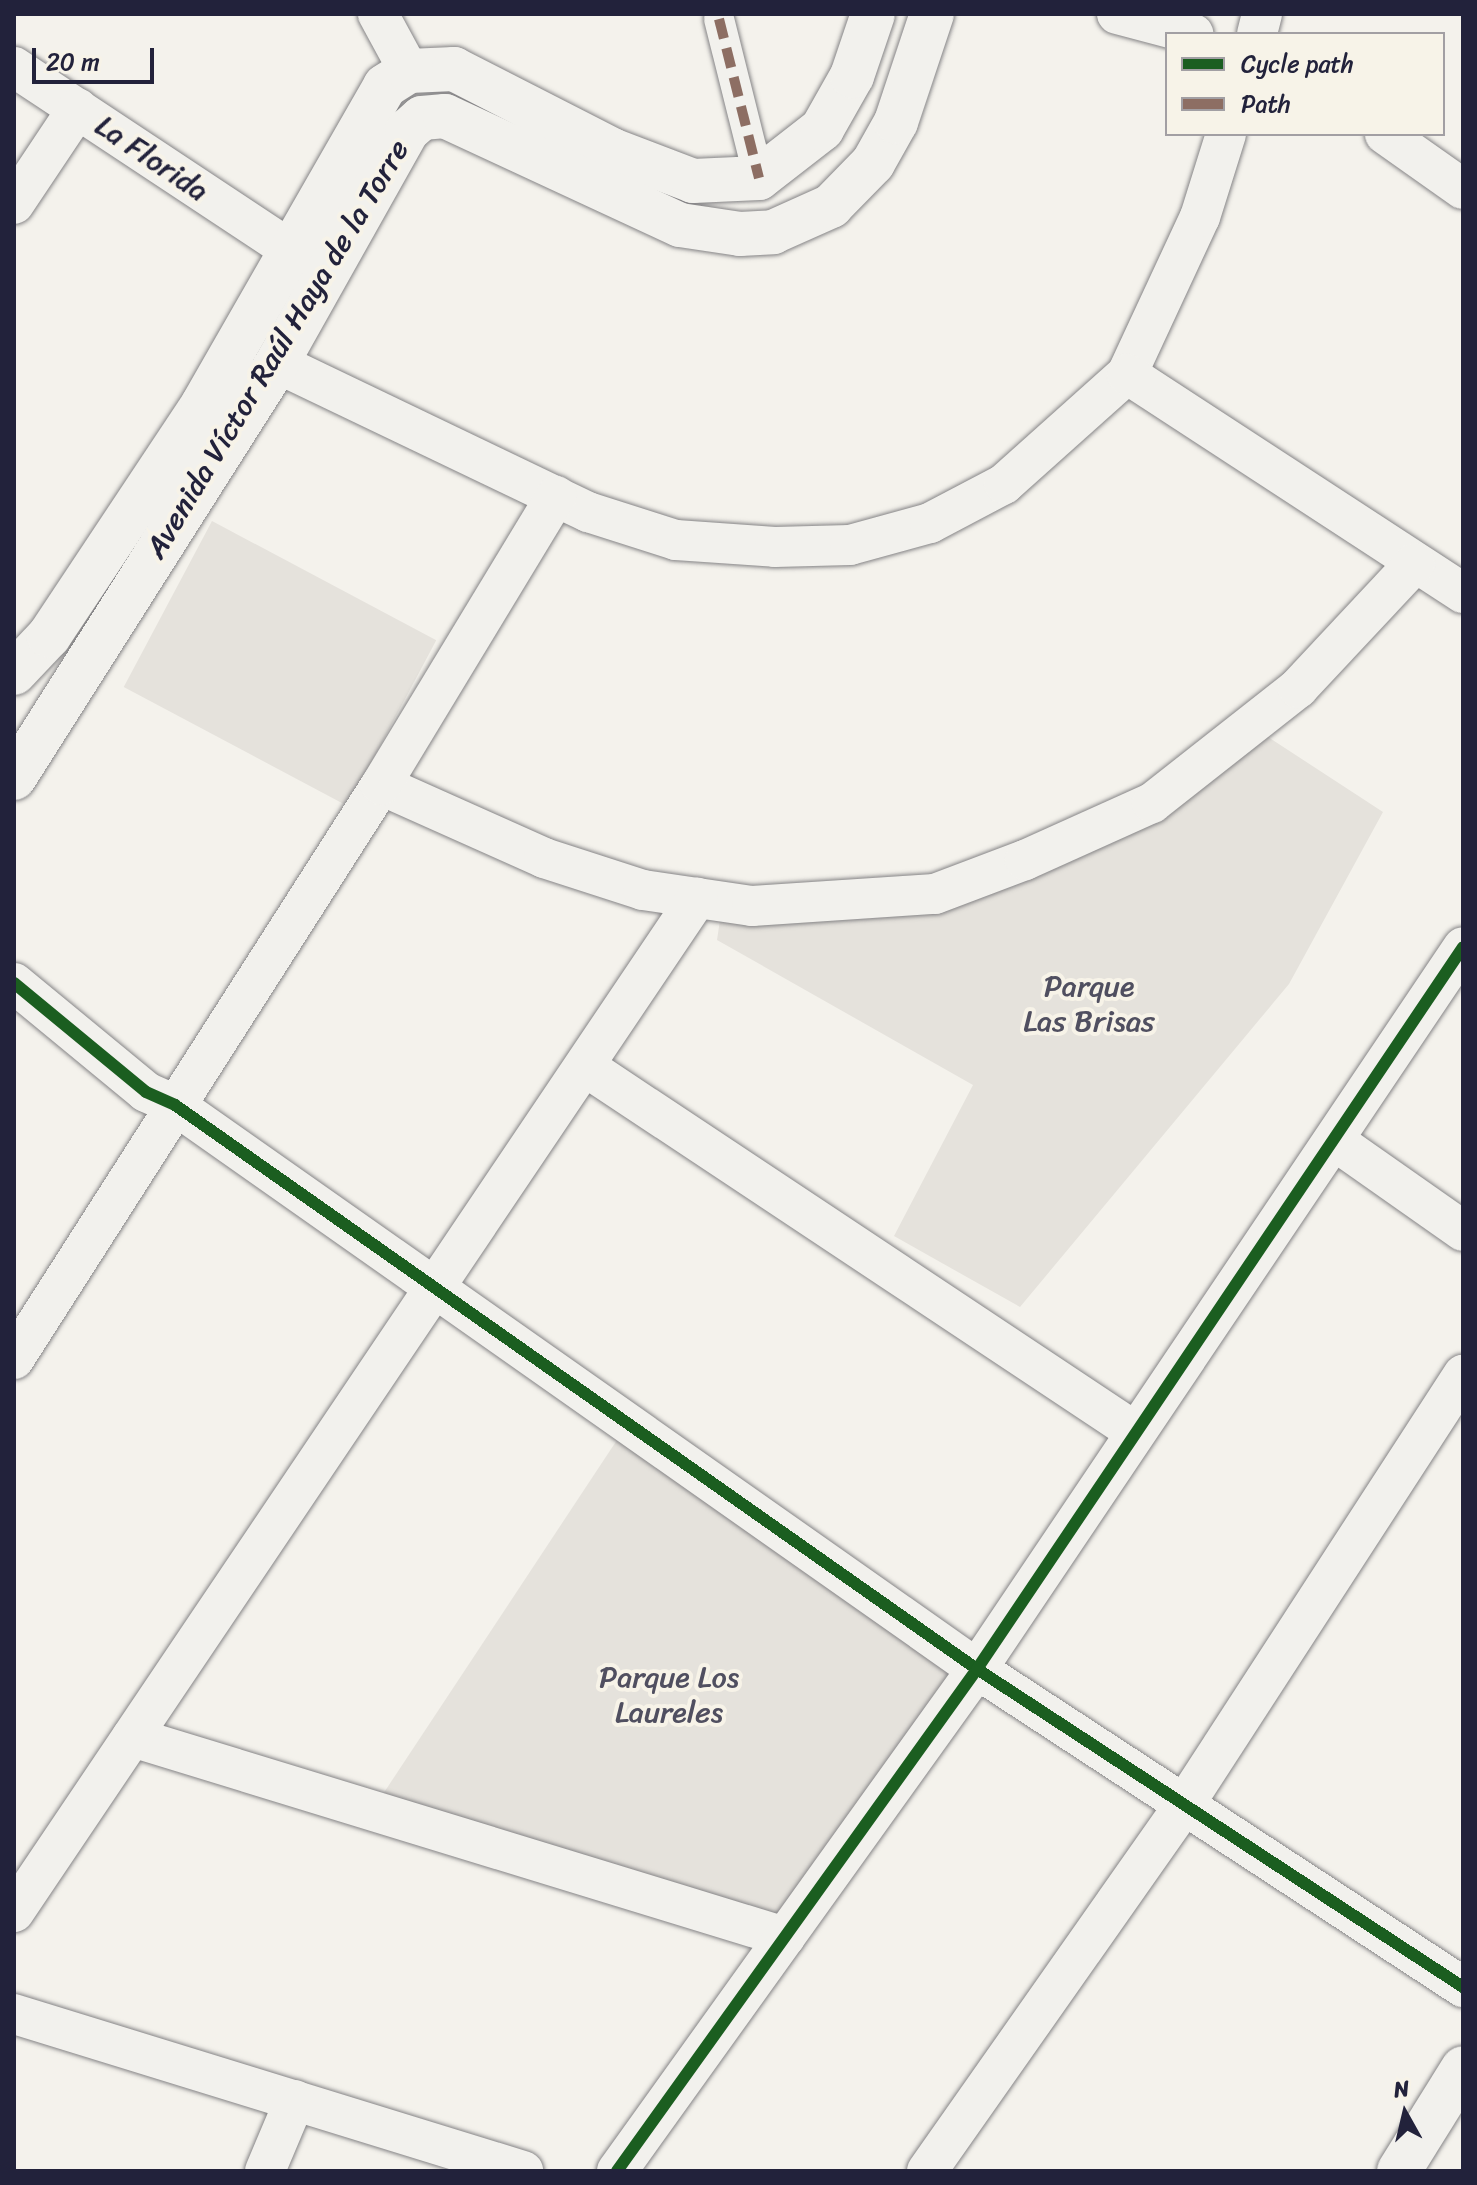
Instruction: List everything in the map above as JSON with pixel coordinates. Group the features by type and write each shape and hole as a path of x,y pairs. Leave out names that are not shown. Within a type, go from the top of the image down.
{"street":[{"path":"378,14 409,71 454,69 612,150 693,181 759,178 793,157 822,129 852,76 873,14"},
{"name":"Avenida Víctor Raúl Haya de la Torre","path":"14,778 277,363 407,131 422,118 445,116 680,225 740,234 773,232 831,206 873,163 896,122 932,14"},
{"path":"1117,14 1185,32"},
{"path":"717,16 759,178"},
{"name":"La Florida","path":"14,67 289,249"},
{"name":"Avenida Víctor Raúl Haya de la Torre","path":"14,673 49,636 203,404 385,86 409,71"},
{"path":"14,204 78,108"},
{"path":"277,363 588,512 676,540 775,547 850,545 930,523 1004,484 1127,374 1200,217 1225,136"},
{"path":"1388,136 1463,189"},
{"path":"1127,374 1463,593"},
{"path":"14,1359 381,785 556,496"},
{"path":"381,785 544,858 643,890 752,906 935,894 1152,803 1298,688 1415,563"},
{"path":"14,1912 697,898"},
{"path":"617,2171 977,1669 1134,1431 1335,1141 1463,947"},
{"path":"14,983 146,1092 175,1105 977,1669 1463,1987"},
{"path":"586,1067 1134,1431"},
{"path":"1335,1141 1463,1231"},
{"path":"927,2171 1184,1805 1463,1375"},
{"path":"132,1737 785,1937"},
{"path":"14,2014 523,2171"},
{"path":"1399,2171 1463,2068"},
{"path":"265,2171 295,2100"}],"shaded area":[{"path":"212,521 436,640 348,806 124,687"},
{"name":"Parque Las Brisas","path":"1265,735 1383,812 1289,984 1020,1307 894,1236 973,1085 717,940 720,920 936,908"},
{"name":"Parque Los Laureles","path":"619,1437 957,1672 779,1921 383,1794"}],"marked path":[{"path":"719,19 759,178"}],"cycle path":[{"path":"617,2171 977,1669 1463,947"},
{"path":"14,983 146,1092 175,1105 977,1669 1463,1987"}]}
